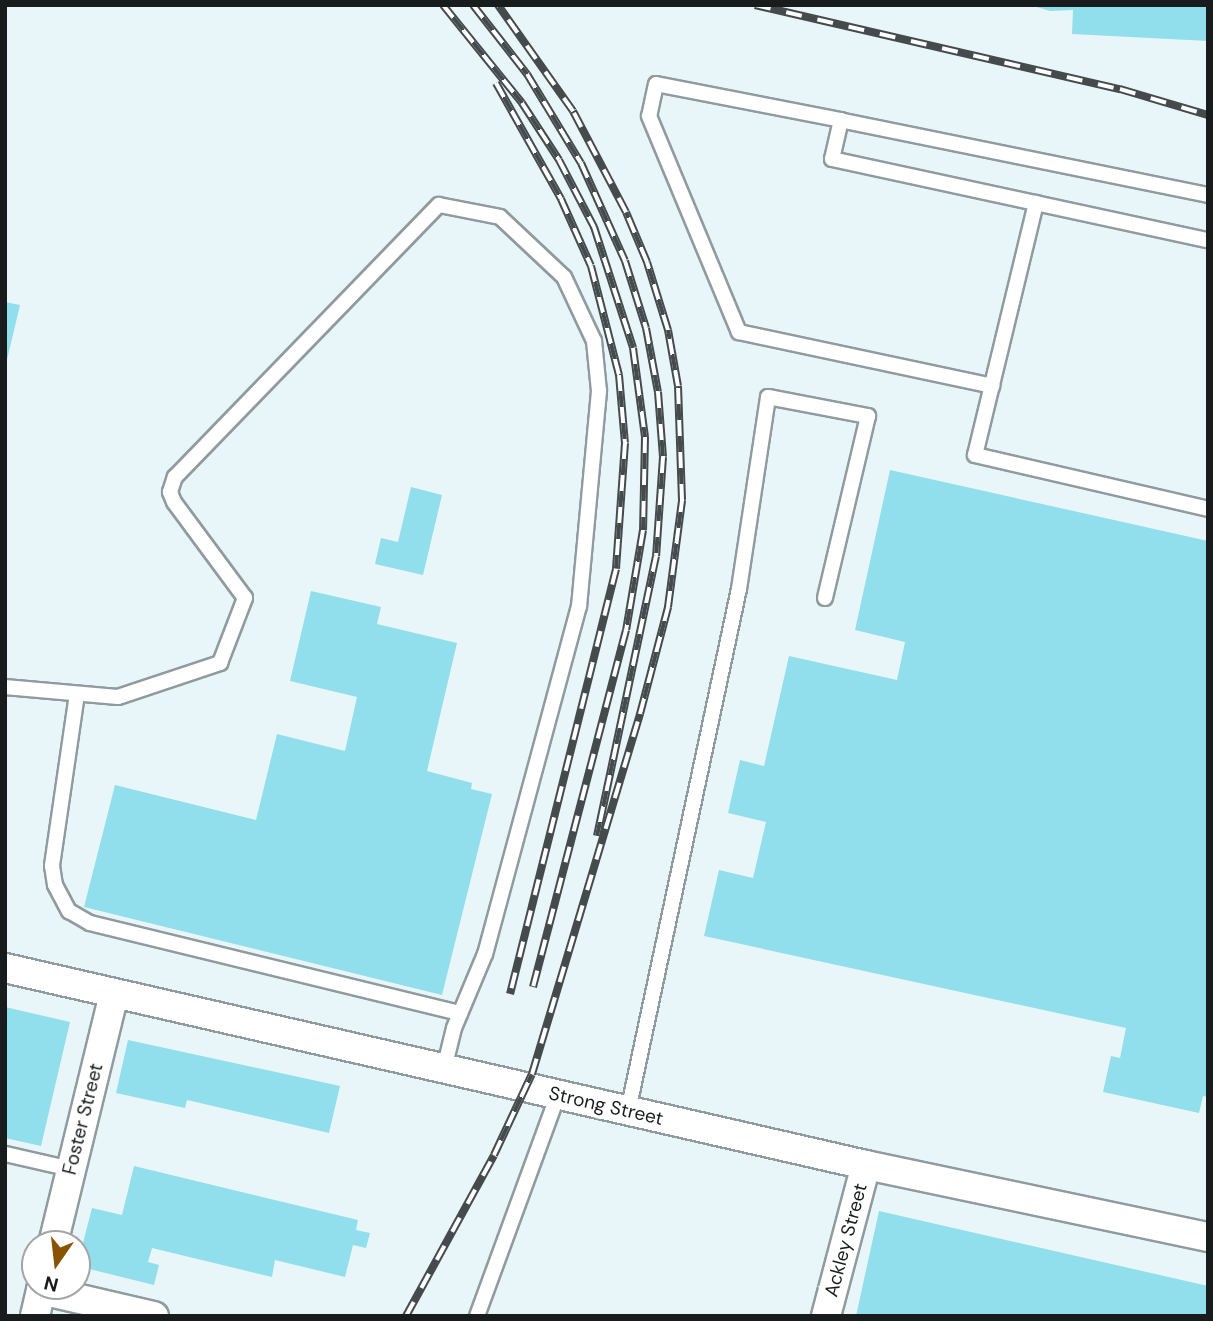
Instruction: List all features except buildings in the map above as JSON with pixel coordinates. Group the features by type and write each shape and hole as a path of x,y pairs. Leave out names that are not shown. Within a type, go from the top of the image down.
{"street":[{"name":"Strong Street","path":"5,968 866,1165 1208,1237"},
{"name":"Foster Street","path":"56,1230 114,993"},
{"name":"Ackley Street","path":"826,1316 866,1165"},
{"path":"57,1300 154,1316"}],"lane":[{"path":"992,386 738,332 649,116 656,84 1208,195"},
{"path":"841,120 832,159 1208,240"},
{"path":"1036,203 975,455 1208,509"},
{"path":"5,687 118,697 220,663 244,598 174,502 170,492 175,477 439,205 500,217 564,277 594,341 599,391 579,606 485,954 460,1013 444,1069"},
{"path":"628,1111 739,589 768,397 868,416 825,598"},
{"path":"77,694 52,866 55,885 69,911 90,923 460,1013"},
{"path":"477,1316 558,1095"},
{"path":"5,1154 71,1169"}],"railway":[{"path":"443,5 522,103 559,160 594,227 633,348 645,437 643,530 626,630 533,987"},
{"path":"473,5 527,74 581,163 625,261 646,328 658,392 663,457 656,556 597,836"},
{"path":"406,1316 494,1155 532,1074 640,714 668,607 682,500 678,386 668,330 647,262 626,212 573,111 498,5"},
{"path":"755,5 1120,89 1208,115"},
{"path":"496,83 561,199 591,266 619,375 625,443 616,569 510,994"}]}
